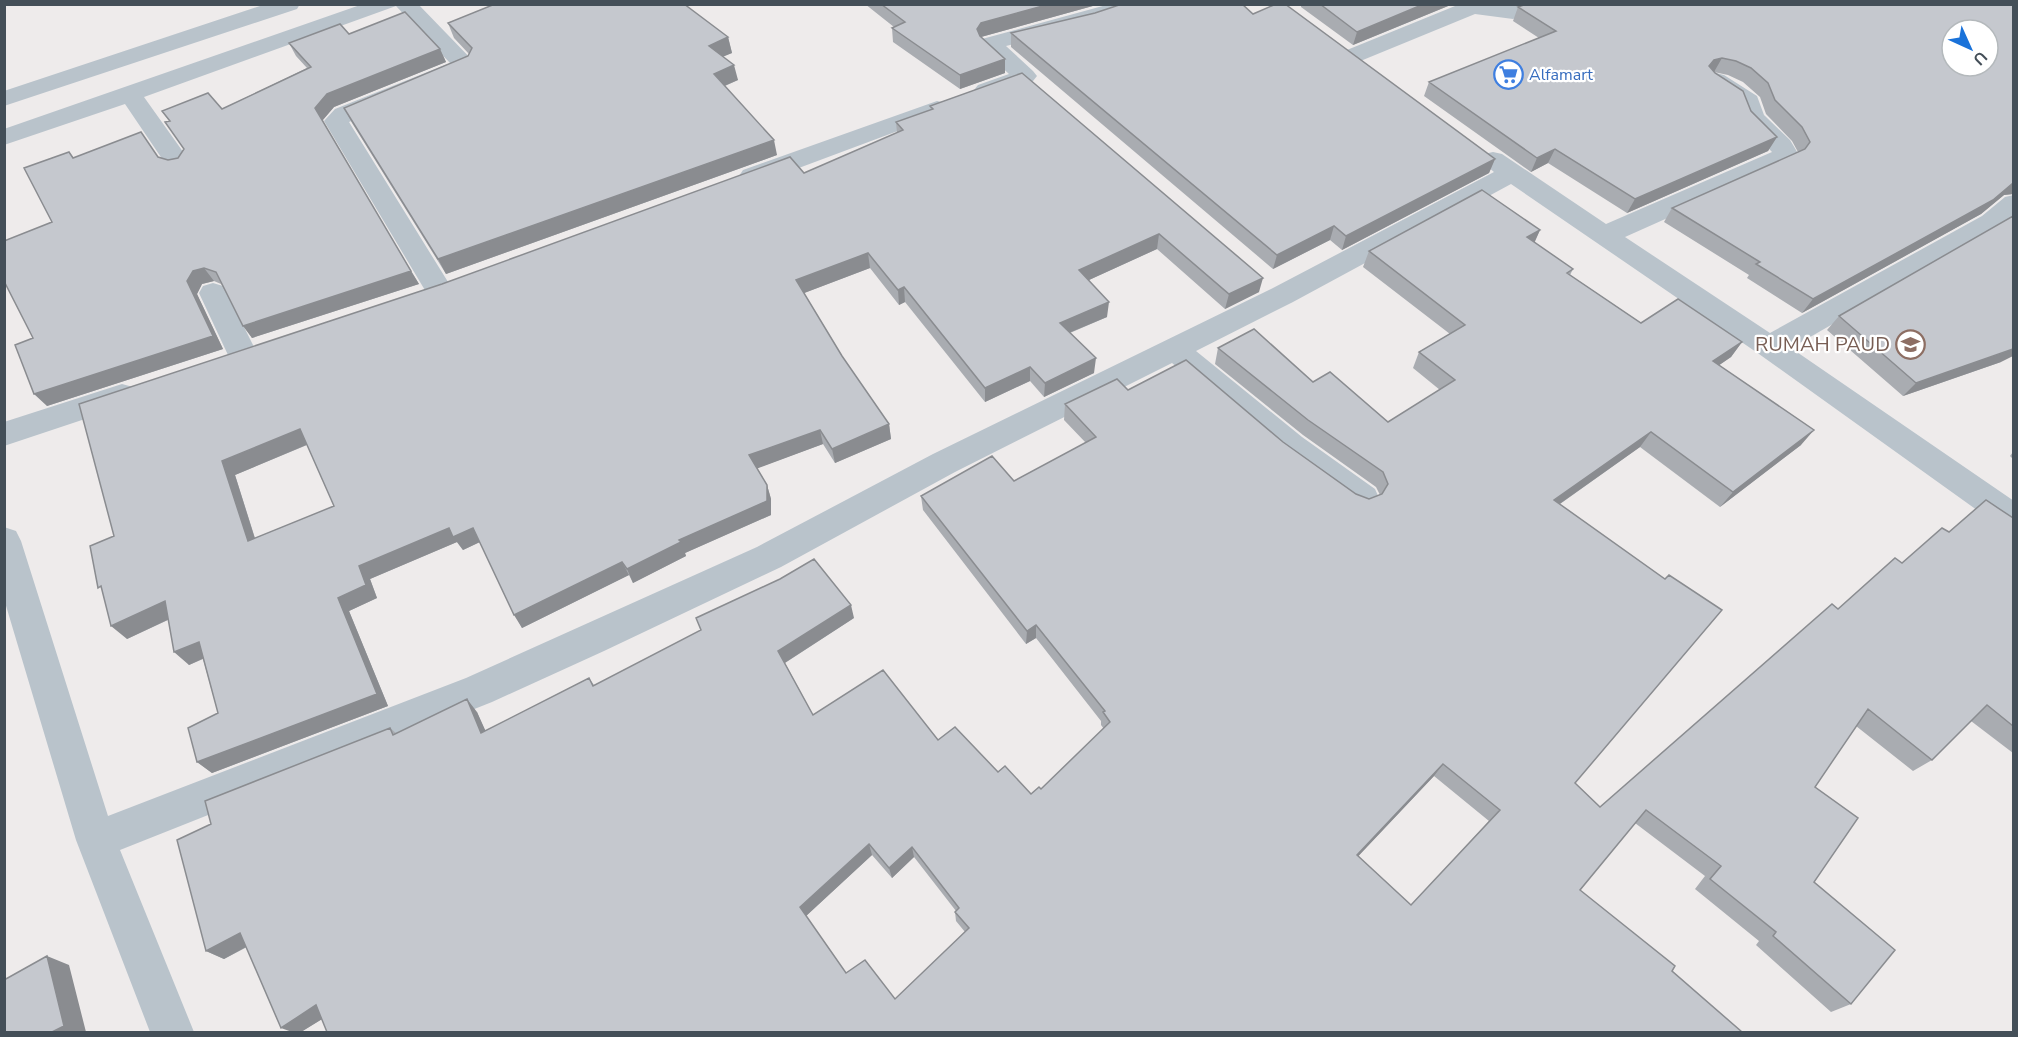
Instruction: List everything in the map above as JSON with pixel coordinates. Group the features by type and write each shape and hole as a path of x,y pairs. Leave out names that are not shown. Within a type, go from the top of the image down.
{"street":[{"path":"4,99 290,4"},
{"path":"4,138 386,4"},
{"path":"405,4 465,65 344,114 336,121 439,290"},
{"path":"726,185 1034,83 990,44 1020,34 1085,20 1134,4"},
{"path":"1378,77 1341,50 1471,8 1481,7 1513,12 1533,4"},
{"path":"1604,236 1786,155 1781,145 1754,118 1748,101 1716,80"},
{"path":"130,94 178,163"},
{"path":"1473,146 1511,174 1769,347 2013,519"},
{"path":"96,840 478,690 769,557 944,462 1175,349 1274,288 1511,174"},
{"path":"1769,347 1991,222 2013,203"},
{"path":"213,293 243,355"},
{"path":"1175,349 1291,446 1363,498"},
{"path":"4,434 141,389"},
{"path":"4,541 96,840 172,1032"}],"building":[{"path":"495,4 684,4 728,37 709,46 734,65 714,74 774,140 438,259 344,108 468,56 472,48 448,23"},
{"path":"881,4 1050,4 981,23 977,29 980,36 1005,59 960,75 892,28 905,22"},
{"path":"1122,4 1242,4 1253,14 1276,4 1285,4 1495,159 1346,236 1334,226 1277,255 1011,33 1095,13"},
{"path":"1320,4 1424,4 1357,32"},
{"path":"1527,4 2013,4 2013,183 1993,200 1813,299 1756,264 1760,262 1672,208 1805,149 1810,142 1802,127 1775,100 1768,83 1751,68 1722,58 1714,60 1709,66 1715,73 1743,91 1751,111 1777,137 1635,199 1555,149 1537,158 1429,82 1556,31 1518,7"},
{"path":"405,12 440,49 327,94 315,108 411,271 243,326 216,272 204,268 193,271 187,281 213,336 34,394 15,345 33,338 4,281 4,241 52,222 24,168 69,152 73,158 141,132 158,157 168,160 178,158 184,149 165,122 170,121 162,111 208,93 222,109 311,67 289,43 340,24 349,34"},
{"path":"1022,73 1263,278 1229,294 1159,234 1079,270 1109,302 1060,323 1096,358 1045,383 1030,367 985,388 904,287 898,290 868,253 796,280 842,356 889,424 832,449 820,430 749,455 767,485 767,501 679,540 681,542 627,569 622,562 514,615 473,528 453,537 449,528 359,566 366,585 338,598 377,694 197,762 188,728 218,713 199,642 174,652 165,601 111,626 101,586 98,588 90,546 114,536 79,404 442,284 790,157 804,173 903,130 896,122 933,109 930,106","holes":["300,429 334,506 248,541 222,461"]},
{"path":"1482,190 1540,230 1527,237 1573,269 1567,273 1641,323 1678,299 1742,342 1713,361 1814,430 1733,492 1651,432 1554,500 1665,579 1669,575 1722,610 1575,783 1600,807 1832,604 1838,609 1895,558 1902,563 1942,528 1949,532 1986,500 2013,518 2013,726 1987,705 1932,760 1868,709 1815,787 1858,818 1814,882 1895,950 1851,1004 1773,936 1776,932 1710,879 1721,866 1646,810 1580,890 1675,966 1672,971 1742,1032 327,1032 316,1005 281,1028 240,933 206,951 177,840 211,824 205,801 390,728 393,735 467,699 481,733 589,678 593,686 701,630 696,618 780,579 814,559 851,605 778,651 813,715 883,670 938,740 955,727 998,772 1005,766 1031,794 1039,787 1041,789 1110,722 1103,712 1105,711 1036,625 1027,631 921,496 992,456 1014,481 1096,437 1065,404 1117,379 1128,390 1186,360 1283,442 1356,494 1369,499 1382,494 1388,484 1383,472 1308,420 1218,348 1254,329 1313,382 1330,372 1388,422 1455,380 1419,352 1465,325 1369,251","holes":["1443,764 1500,810 1411,905 1357,855","869,844 889,868 912,847 959,908 955,912 969,928 895,999 865,960 846,973 800,907"]},
{"path":"2013,216 2013,349 1916,383 1839,316"},
{"path":"47,956 64,1026 52,1032 4,1032 4,980"}],"place":[{"name":"Alfamart","path":"1508,75"},
{"name":"RUMAH PAUD","path":"1911,344"}]}
